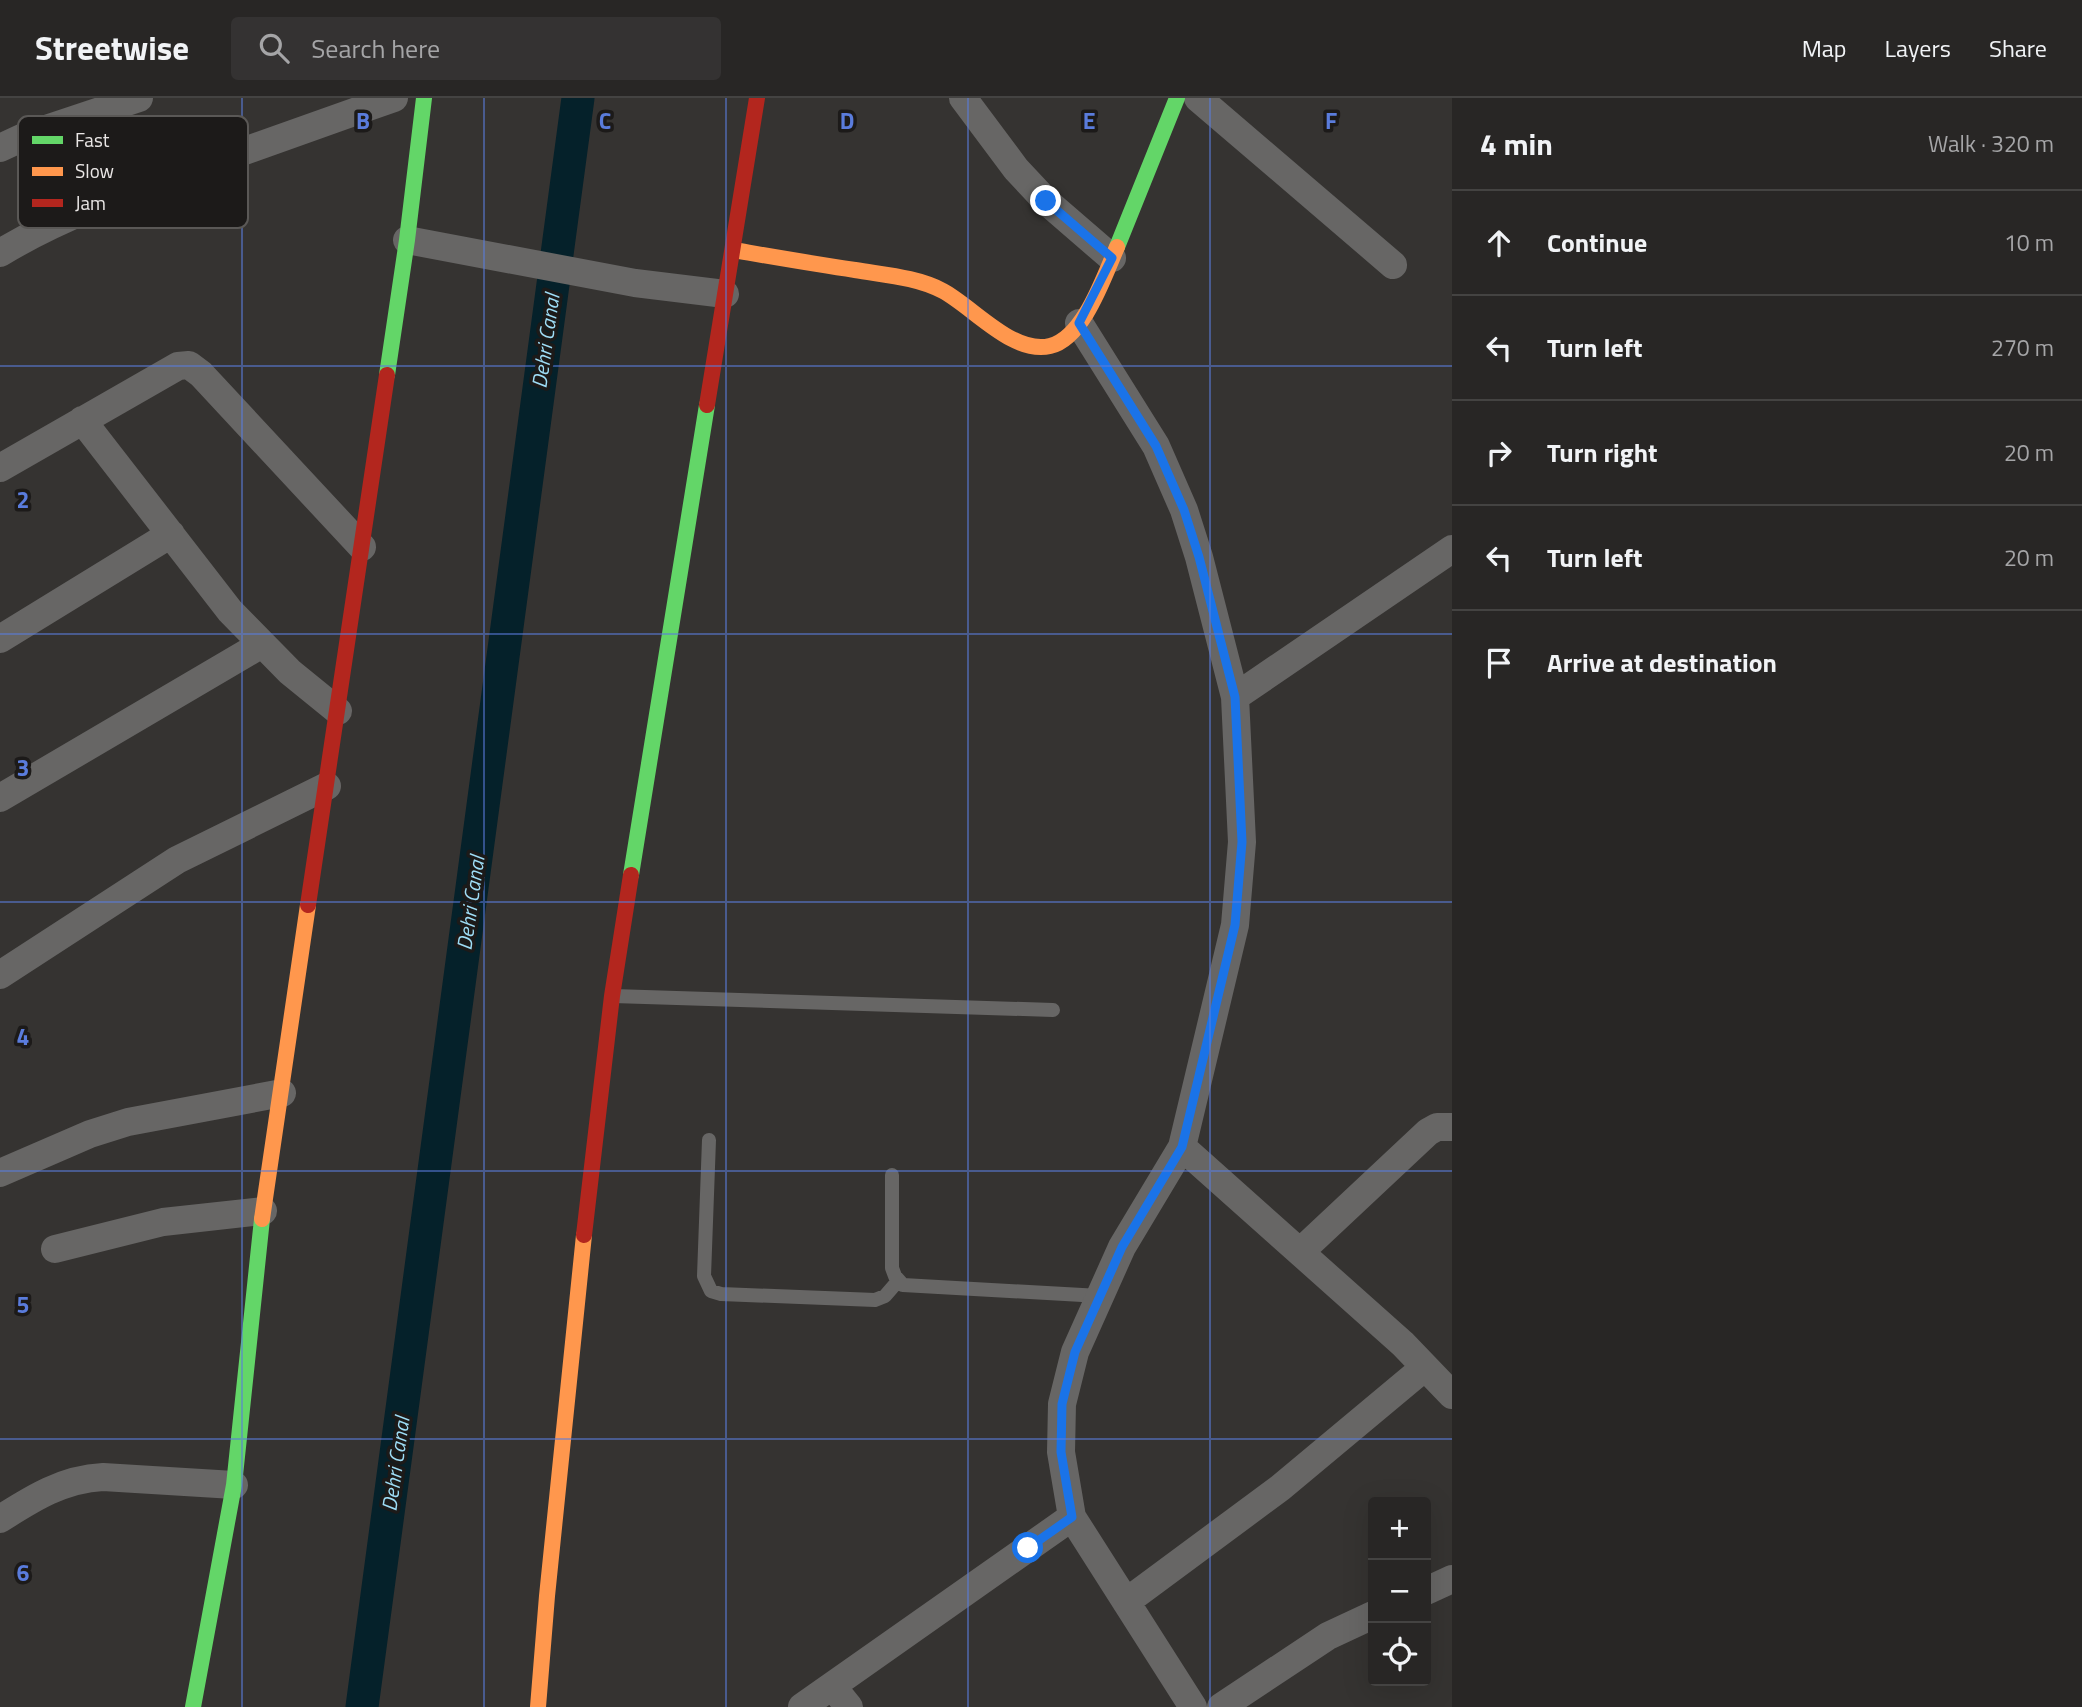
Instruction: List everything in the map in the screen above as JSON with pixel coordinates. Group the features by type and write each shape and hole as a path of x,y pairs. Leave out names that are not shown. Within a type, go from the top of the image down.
{"main road":[{"path":"193,1707 234,1485 263,1211 407,240 424,98"},
{"path":"538,1707 594,1143 612,996 757,98"},
{"path":"733,250 907,279 942,290 1009,337 1031,348 1048,347 1065,339 1079,323 1112,258 1177,98"}],"street":[{"path":"85,116 139,98"},
{"path":"248,150 394,98"},
{"path":"963,98 1016,169 1056,210 1112,258"},
{"path":"1198,98 1393,265"},
{"path":"0,148 18,140"},
{"path":"0,253 46,228"},
{"path":"407,240 635,283 725,294"},
{"path":"1079,323 1156,446 1184,510 1199,557 1235,697 1242,842 1235,925 1182,1147 1122,1247 1075,1352 1062,1404 1061,1452 1072,1517 1193,1707"},
{"path":"0,468 178,366 189,365 201,374 362,547"},
{"path":"82,421 230,611 289,672 338,711"},
{"path":"0,639 171,534"},
{"path":"1235,697 1452,549"},
{"path":"0,798 261,644"},
{"path":"0,975 177,860 327,786"},
{"path":"0,1173 90,1134 128,1122 282,1093"},
{"path":"1300,1252 1428,1132 1444,1125 1452,1127"},
{"path":"1182,1147 1404,1344 1452,1395"},
{"path":"55,1249 163,1222 263,1211"},
{"path":"1126,1602 1280,1488 1426,1367"},
{"path":"0,1519 63,1483 82,1478 234,1485"},
{"path":"802,1707 840,1696 1072,1517"},
{"path":"1431,1589 1452,1579"},
{"path":"1221,1707 1328,1636 1368,1617"}],"lane":[{"path":"612,996 1053,1010"},
{"path":"709,1140 704,1276 711,1291 721,1294 875,1300 885,1296 898,1281"},
{"path":"892,1175 890,1255 898,1281 910,1287 1100,1296"}],"waterway":[{"name":"Dehri Canal","path":"362,1707 578,98"}],"traffic: fast":[{"path":"387,375 424,98"},
{"path":"1117,247 1177,98"},
{"path":"631,875 707,405"},
{"path":"193,1707 234,1485 262,1219"}],"traffic: slow":[{"path":"733,250 889,275 933,286 955,298 1008,337 1036,347 1050,346 1062,341 1083,319 1117,247"},
{"path":"262,1219 308,905"},
{"path":"538,1707 584,1235"}],"traffic: jam":[{"path":"707,405 757,98"},
{"path":"308,905 387,375"},
{"path":"584,1235 612,996 631,875"}],"route":[{"path":"1028,1548 1072,1517 1061,1452 1062,1404 1075,1352 1122,1247 1182,1147 1208,1029 1235,925 1242,842 1235,697 1199,557 1184,510 1156,446 1079,323 1112,258 1046,201"}]}
